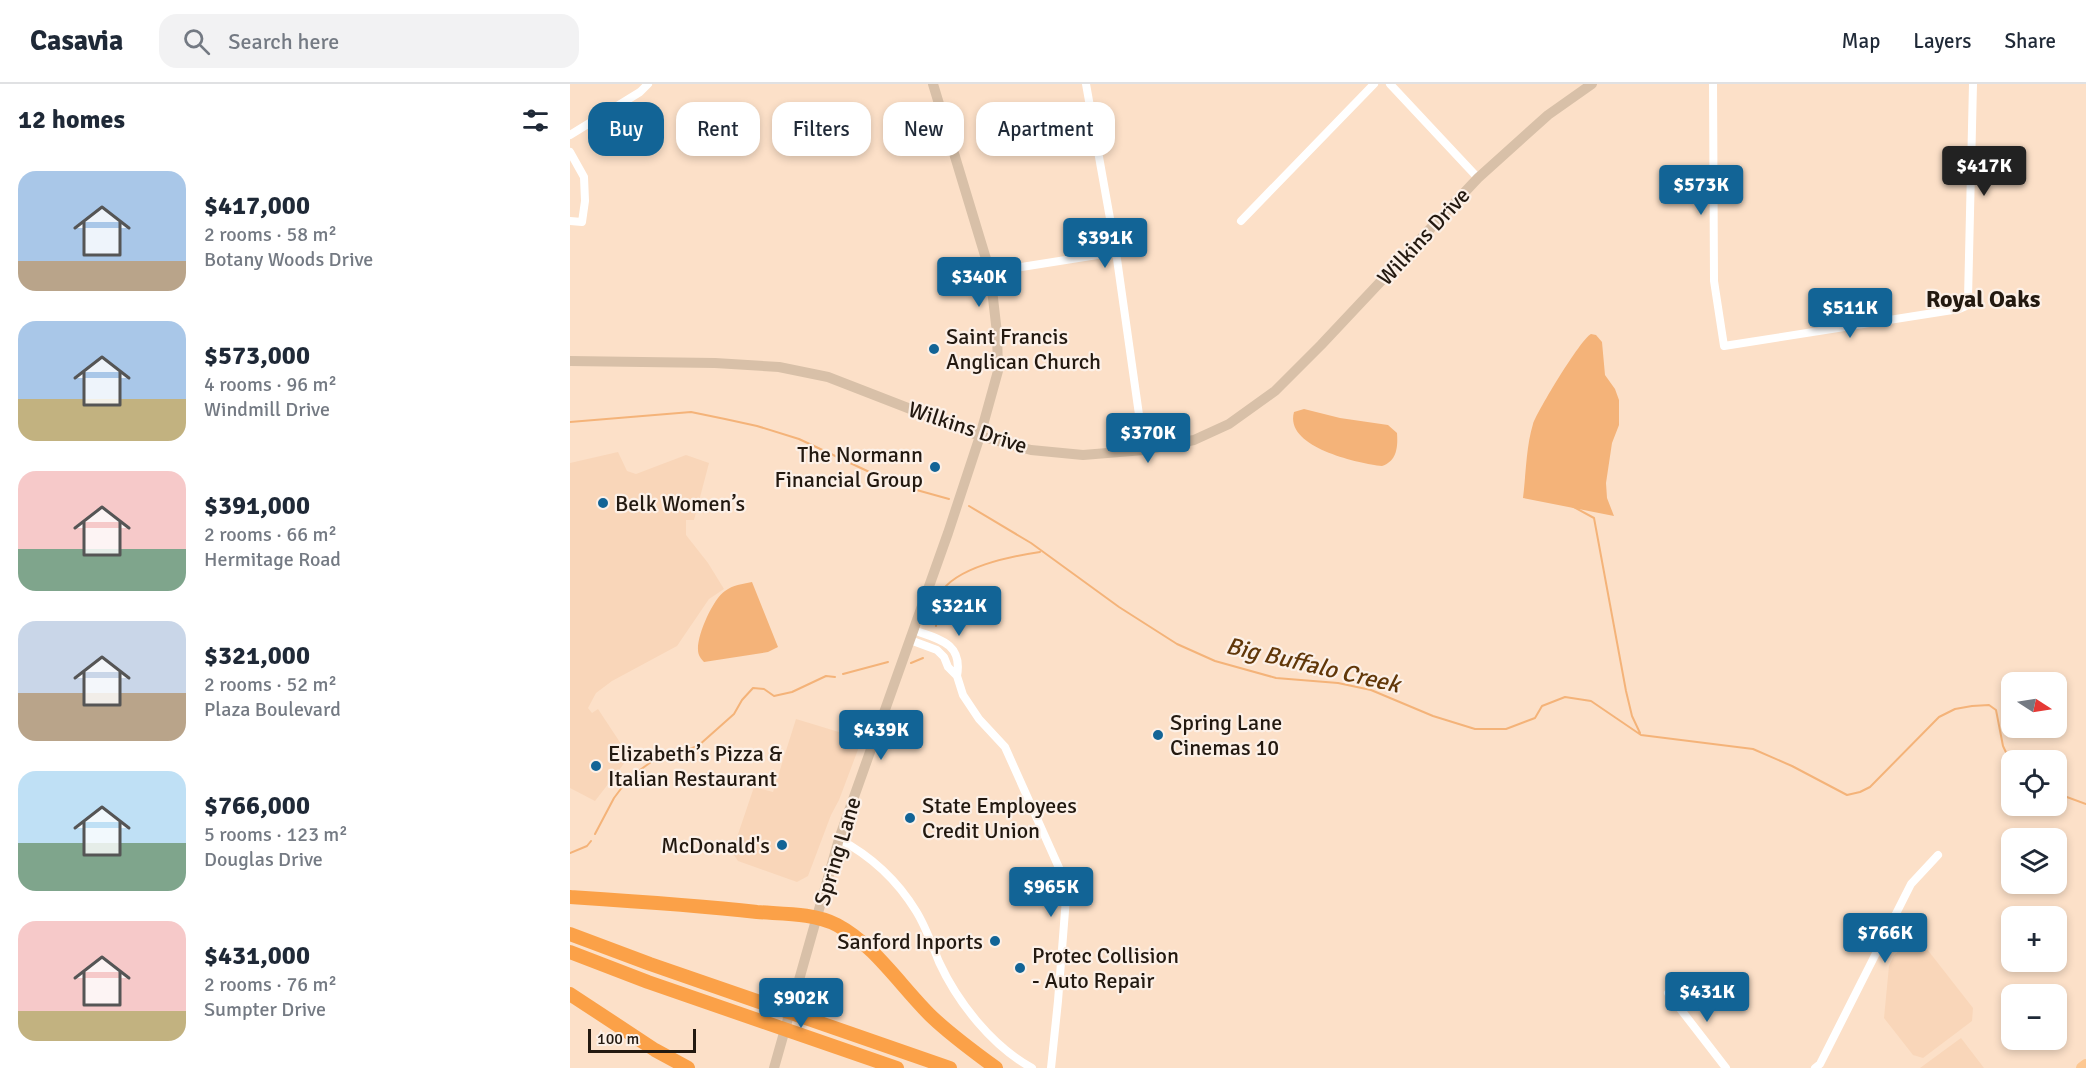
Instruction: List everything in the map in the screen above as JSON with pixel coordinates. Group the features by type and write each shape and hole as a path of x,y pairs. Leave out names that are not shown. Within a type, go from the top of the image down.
{"highway":[{"path":"570,897 694,905 816,917 837,925 858,939 932,1016 963,1044 996,1068"},
{"path":"570,934 950,1068"},
{"path":"570,952 648,982 897,1068"},
{"path":"570,994 655,1050 688,1068"}],"main road":[{"path":"2082,1068 2086,1065"}],"street":[{"path":"570,135 640,92 648,84"},
{"name":"Spring Lane","path":"775,1067 839,839 980,436 998,371 997,333 990,272 933,84"},
{"path":"1086,84 1116,252 1144,450"},
{"path":"1240,221 1374,84"},
{"path":"1390,84 1478,177"},
{"name":"Wilkins Drive","path":"570,360 715,363 779,367 828,377 980,436 1031,450 1083,455 1144,450 1194,440 1229,424 1275,391 1478,177 1548,115 1592,84"},
{"path":"1713,84 1714,281 1725,346 1959,309 1966,306 1969,276 1973,84"},
{"path":"570,152 584,177 585,201 582,222 570,221"},
{"path":"990,272 1116,252"},
{"path":"911,635 937,650 944,657 948,667 957,676 963,695 979,719 1005,747 1065,884 1058,1001 1051,1068"},
{"path":"911,635 942,640 952,648 959,665 957,676"},
{"path":"839,839 873,861 898,885 917,912 954,992 983,1028 1003,1047 1032,1068"},
{"path":"1819,1067 1911,884 1938,855"},
{"path":"1668,993 1726,1068"}],"shaded area":[{"path":"1591,334 1596,335 1602,342 1605,375 1615,389 1619,400 1619,425 1612,443 1606,483 1607,498 1614,516 1523,498 1528,451 1536,416 1569,361"},
{"path":"1304,409 1340,418 1388,425 1397,433 1397,448 1394,457 1382,466 1341,457 1311,444 1300,435 1294,424 1294,412"},
{"path":"618,452 627,471 636,474 686,455 709,463 694,520 686,520 686,535 708,563 724,589 709,599 677,646 612,681 596,693 588,708 592,713 598,709 625,750 623,757 626,761 595,801 570,788 570,463"},
{"path":"752,582 778,647 768,652 704,662 699,654 698,643 711,609 720,595 728,589"},
{"path":"796,719 862,739 808,876 797,882 738,861 732,852 754,787 773,792"},
{"path":"1910,943 1923,944 1973,1008 1972,1021 1923,1058 1913,1055 1884,1018 1889,966 1894,955"},
{"path":"1961,1038 1984,1068 1920,1068"}],"waterway":[{"name":"Big Buffalo Creek","path":"570,422 691,412 757,426 799,439 895,484 949,499"},
{"path":"1570,505 1594,518 1626,691 1632,716 1640,733"},
{"name":"Big Buffalo Creek","path":"969,506 1031,543 1119,607 1177,644 1215,661 1276,678 1338,683 1371,690 1433,716 1475,729 1506,729 1535,718 1542,706 1565,697 1591,701 1641,735 1753,749 1792,766 1847,795 1870,787 1939,717 1955,709 1989,705 1996,710 2005,750"},
{"path":"936,626 940,594 958,577 985,564 1040,552"},
{"path":"911,663 923,658"},
{"path":"843,674 888,662"},
{"path":"595,834 614,798 629,778 651,762 698,746 734,714 742,700 753,688 764,689 774,696 792,692 826,676 835,677"},
{"name":"Big Buffalo Creek","path":"2067,797 2086,804"},
{"path":"570,853 587,846 591,841"}],"place":[{"name":"Saint Francis Anglican Church","path":"934,349"},
{"name":"The Normann Financial Group","path":"935,467"},
{"name":"Belk Women’s","path":"603,503"},
{"name":"Spring Lane Cinemas 10","path":"1158,735"},
{"name":"Elizabeth’s Pizza & Italian Restaurant","path":"596,766"},
{"name":"State Employees Credit Union","path":"910,818"},
{"name":"McDonald's","path":"782,845"},
{"name":"Sanford Inports","path":"995,941"},
{"name":"Protec Collision - Auto Repair","path":"1020,968"}],"district":[{"name":"Royal Oaks","path":"1983,299"}]}
